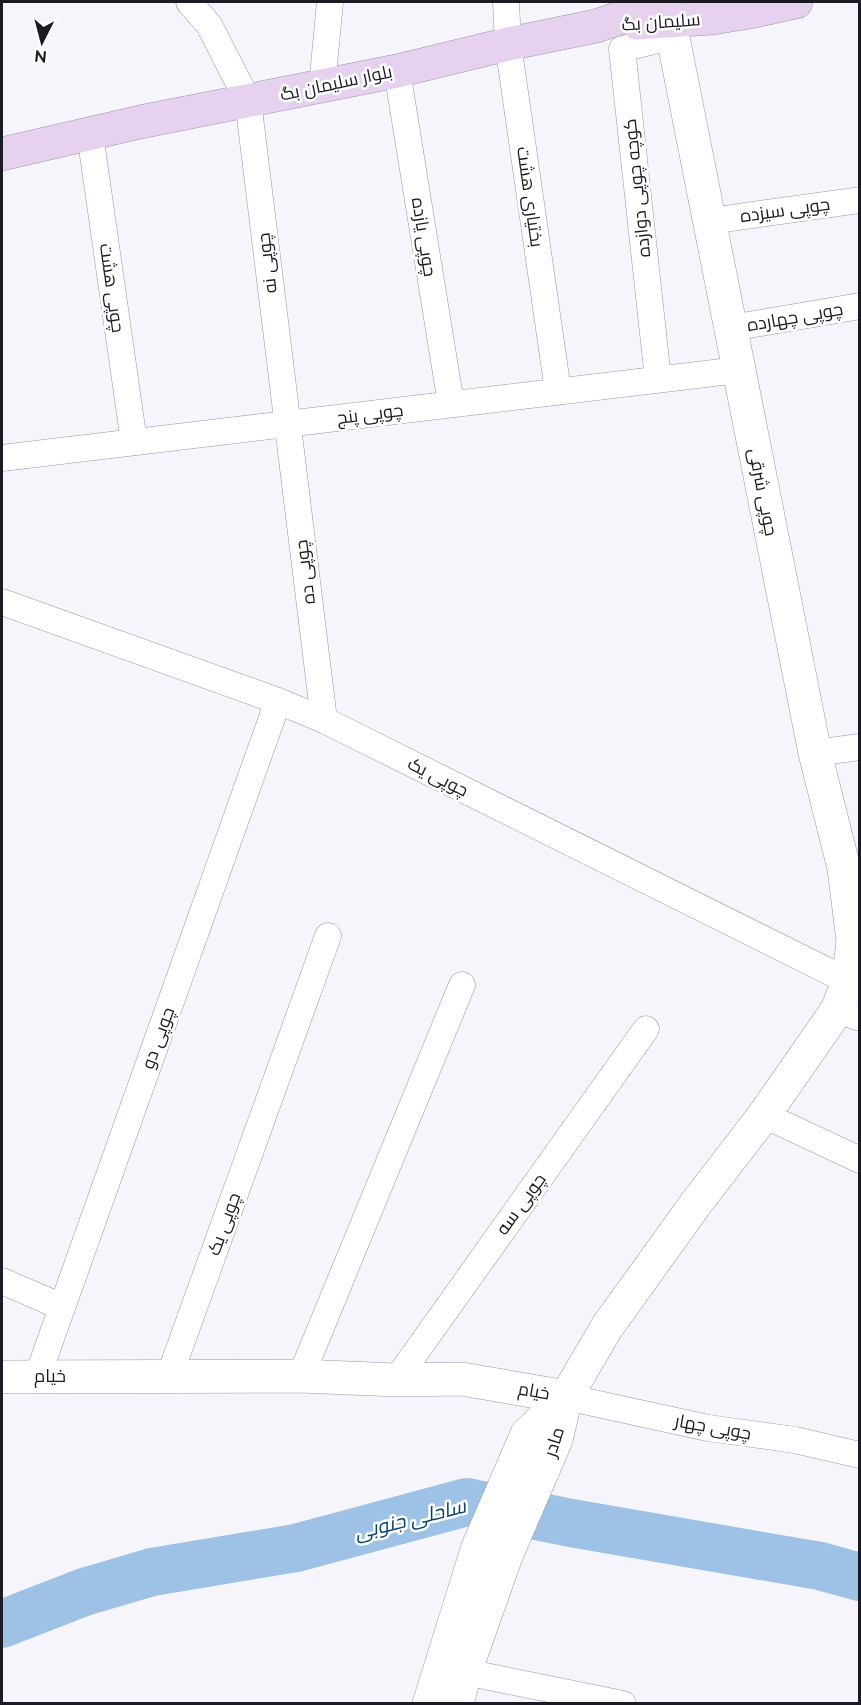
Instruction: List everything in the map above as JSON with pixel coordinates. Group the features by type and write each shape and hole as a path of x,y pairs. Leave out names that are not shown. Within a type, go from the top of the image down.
{"main road":[{"name":"سلیمان بگ","path":"669,12 713,18 796,2"},
{"name":"بلوار سلیمان بگ","path":"2,154 397,71 508,44 669,12"}],"street":[{"path":"189,2 209,25 248,101"},
{"path":"322,86 330,2"},
{"name":"بختیاری هشت","path":"506,2 508,44 558,391"},
{"name":"چوپی شرقی","path":"669,12 815,753 844,868 853,941 851,999"},
{"name":"کوچه چوپی دوازده","path":"658,379 622,50 669,12"},
{"name":"چوپی یازده","path":"397,71 451,404"},
{"name":"چوپی نه","path":"248,101 287,424"},
{"name":"چوپی هشت","path":"90,134 134,442"},
{"name":"چوپی سیزده","path":"710,221 860,200"},
{"name":"چوپی چهارده","path":"731,328 860,306"},
{"name":"چوپی پنج","path":"2,458 739,370"},
{"name":"چوپی ده","path":"287,424 324,720"},
{"name":"چوپی یک","path":"2,602 278,701 324,720 851,999"},
{"name":"چوپی دو","path":"38,1375 278,701"},
{"path":"815,753 860,747"},
{"name":"چوپی یک","path":"170,1377 328,936"},
{"path":"301,1376 462,985"},
{"name":"خیام","path":"2,1377 38,1375 301,1376 396,1380 462,1379 566,1397 607,1327 697,1202 851,999"},
{"name":"چوپی سه","path":"396,1380 646,1029"},
{"path":"764,1115 860,1160"},
{"path":"2,1281 62,1307"},
{"name":"چوپی چهار","path":"566,1397 708,1428 795,1440 860,1455"},
{"name":"مادر","path":"457,1704 507,1478 527,1434 566,1397"},
{"name":"مادر","path":"429,1704 492,1552 539,1484 556,1440 566,1397"},
{"path":"465,1671 623,1704"}],"waterway":[{"name":"ساحلی جنوبی","path":"2,1624 84,1592 152,1572 296,1548 467,1502 571,1523 820,1566 860,1577"}]}
